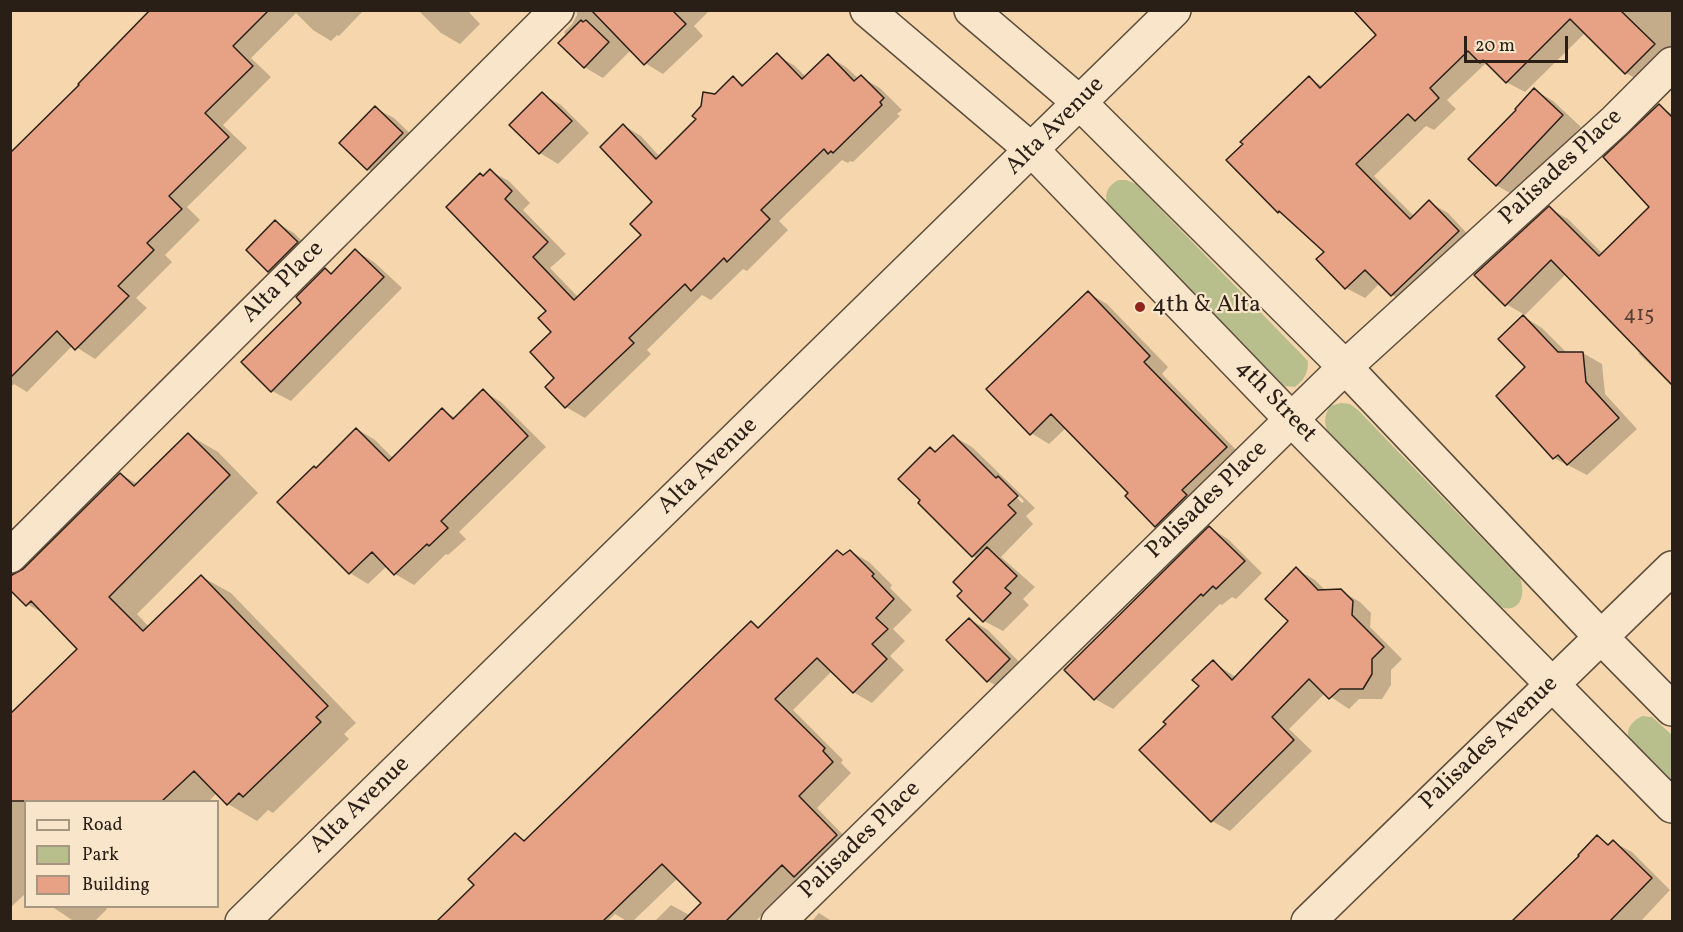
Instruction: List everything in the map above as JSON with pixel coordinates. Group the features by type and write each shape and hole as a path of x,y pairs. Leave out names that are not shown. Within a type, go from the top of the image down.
{"street":[{"name":"Alta Place","path":"10,556 557,10"},
{"name":"4th Street","path":"867,10 1033,151 1292,420 1672,806"},
{"path":"971,10 1080,103 1345,367 1672,709"},
{"name":"Alta Avenue","path":"242,921 1033,151 1174,10"},
{"name":"Palisades Place","path":"778,921 1345,367 1615,121 1672,64"},
{"name":"Palisades Avenue","path":"1308,921 1672,567"}],"green space":[{"path":"1118,180 1136,184 1308,361 1304,378 1295,387 1284,386 1108,207 1107,192"},
{"path":"1341,403 1350,404 1358,410 1520,578 1522,593 1518,604 1508,609 1493,603 1330,436 1326,414 1330,406"},
{"path":"1642,716 1652,717 1672,735 1672,788 1629,740 1629,728"}],"building":[{"path":"150,10 269,10 233,46 253,66 205,113 229,137 169,196 182,209 147,243 154,250 118,286 129,296 75,350 57,331 10,378 10,153"},
{"path":"591,10 672,10 686,24 644,65"},
{"path":"1353,10 1620,10 1655,44 1625,74 1570,19 1506,83 1483,60 1480,63 1468,51 1430,88 1439,98 1415,121 1408,114 1356,164 1410,219 1429,200 1459,231 1391,296 1365,270 1345,289 1316,259 1324,252 1279,211 1278,213 1226,160 1243,144 1240,142 1309,76 1320,88 1376,35"},
{"path":"581,20 583,22 586,20 609,42 584,68 558,43"},
{"path":"777,53 802,79 828,54 854,81 861,75 884,98 880,102 882,105 833,153 831,151 828,154 824,149 761,210 770,219 727,262 724,258 691,291 685,284 629,338 634,343 565,408 545,387 554,378 530,352 551,332 538,318 546,311 446,207 480,173 483,176 490,169 512,191 505,199 548,242 533,257 574,300 641,235 630,224 652,202 600,147 623,124 656,159 696,119 692,116 701,106 703,92 715,94 733,76 742,86"},
{"path":"1534,88 1563,115 1496,186 1468,159"},
{"path":"542,92 572,121 539,154 509,125"},
{"path":"1659,104 1672,117 1672,385 1551,260 1505,306 1474,275 1549,206 1599,256 1649,207 1603,157"},
{"path":"375,106 403,133 367,170 339,143"},
{"path":"275,220 298,242 268,272 246,250"},
{"path":"355,249 384,277 271,392 241,362 301,303 296,297 325,268 331,274"},
{"path":"1088,291 1150,356 1144,362 1227,447 1182,490 1187,495 1155,527 1125,496 1128,493 1051,414 1030,435 986,389"},
{"path":"1523,315 1558,352 1583,352 1586,382 1619,418 1567,465 1558,455 1553,459 1496,396 1525,367 1498,339"},
{"path":"483,389 528,436 441,521 448,528 394,575 372,552 349,574 277,502 314,466 316,468 356,428 389,461 442,408 453,419"},
{"path":"188,433 230,475 109,597 143,631 201,575 328,706 316,717 321,722 243,797 239,793 227,805 194,771 163,800 10,801 10,714 77,649 31,601 26,606 10,590 10,576 23,569 120,473 134,486"},
{"path":"953,435 996,478 998,476 1018,496 1008,505 1016,513 972,557 918,503 920,500 898,479 930,447 935,452"},
{"path":"1209,526 1245,561 1216,589 1213,586 1203,596 1201,594 1094,700 1064,670"},
{"path":"987,547 1017,576 1005,588 1011,593 983,622 957,596 962,591 953,582"},
{"path":"837,550 843,555 850,550 874,574 872,576 894,599 876,618 888,629 872,644 887,659 853,693 817,658 775,699 825,748 823,751 833,762 799,796 837,835 794,877 782,865 726,921 683,921 701,903 662,864 603,921 437,921 474,885 468,879 515,833 524,841 751,621 758,628"},
{"path":"1296,567 1318,590 1341,589 1353,601 1352,615 1384,647 1372,659 1372,674 1363,689 1340,689 1329,699 1309,679 1272,717 1294,740 1211,822 1139,750 1166,724 1163,722 1199,686 1192,680 1213,660 1232,680 1288,621 1265,599"},
{"path":"969,618 1010,659 987,682 946,640"},
{"path":"1597,835 1608,845 1613,840 1652,878 1610,921 1512,921 1579,856"}],"place":[{"name":"4th & Alta","path":"1140,307"}]}
